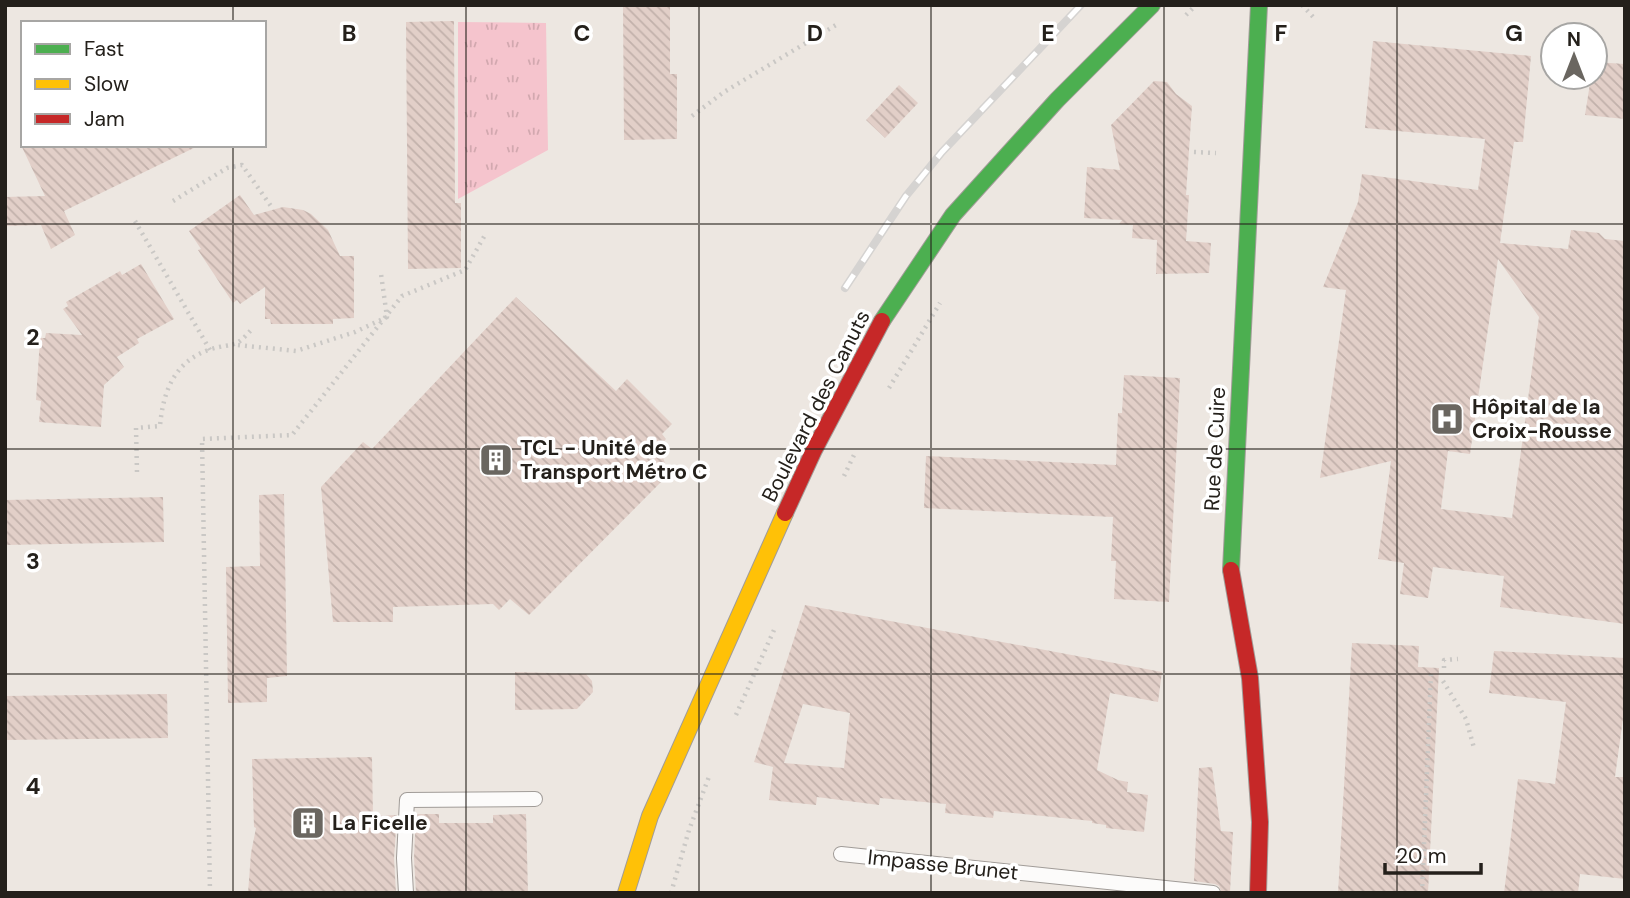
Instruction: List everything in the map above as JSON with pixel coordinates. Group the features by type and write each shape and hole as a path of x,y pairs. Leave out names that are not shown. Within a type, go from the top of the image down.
{"main road":[{"name":"Boulevard des Canuts","path":"626,893 650,817 728,637 814,450 874,333 953,215 1057,100 1152,5"},
{"name":"Rue de Cuire","path":"1258,893 1261,822 1250,678 1231,572 1259,5"}],"lane":[{"path":"406,893 404,858 407,800 535,799"},
{"name":"Impasse Brunet","path":"841,854 1213,893"}],"path":[{"path":"1177,25 1196,5"},
{"path":"1303,5 1316,20"},
{"path":"692,116 724,92 835,25"},
{"path":"1194,152 1216,153"},
{"path":"173,201 227,168 242,165 273,209"},
{"path":"135,221 210,350"},
{"path":"210,893 201,439 292,435 402,296 465,270 485,235"},
{"path":"382,274 387,317"},
{"path":"882,398 941,301"},
{"path":"137,472 136,428 160,426 162,401 171,379 187,363 210,350 237,345 296,351 355,332 387,317"},
{"path":"237,345 254,328"},
{"path":"842,481 859,446"},
{"path":"733,721 775,627"},
{"path":"1444,668 1444,660 1458,659"},
{"path":"1422,893 1431,674"},
{"path":"1443,681 1466,719 1474,748"},
{"path":"671,893 689,830 712,767"}],"green space":[{"path":"458,22 546,23 548,150 458,199"}],"building":[{"path":"623,5 670,5 670,74 677,74 677,139 624,140"},
{"path":"454,21 455,203 461,203 461,268 408,269 406,22"},
{"path":"1373,41 1531,56 1523,142 1514,142 1500,243 1568,249 1571,230 1599,233 1605,239 1625,241 1625,624 1500,607 1504,576 1433,567 1428,598 1400,594 1404,563 1378,559 1391,461 1320,478 1346,290 1323,287 1358,202 1362,174 1478,190 1485,139 1365,128","holes":["1498,259 1539,317 1512,518 1441,509 1448,451 1470,454"]},
{"path":"1609,63 1625,64 1625,119 1585,115 1589,91 1609,91"},
{"path":"1154,81 1167,82 1176,94 1192,106 1186,241 1211,243 1209,273 1156,274 1157,240 1132,238 1133,225 1119,224 1122,220 1084,218 1087,167 1120,170 1111,125"},
{"path":"899,85 918,103 885,138 866,120"},
{"path":"22,147 196,147 64,211 75,235 51,249 41,225 5,226 5,197 45,196"},
{"path":"240,195 254,215 283,207 311,214 328,230 340,256 354,256 354,318 333,319 333,324 271,324 270,319 265,319 265,287 240,304 237,300 233,303 198,250 201,249 189,231"},
{"path":"141,264 174,319 137,339 139,343 117,357 124,367 104,385 101,427 39,422 41,401 36,400 40,338 45,338 46,333 82,335 63,309 68,306 66,302 120,271 122,275"},
{"name":"TCL - Unité de Transport Métro C","path":"516,297 616,391 627,379 672,424 662,434 666,439 659,447 665,463 657,477 661,482 529,615 510,599 499,610 493,604 393,607 393,622 333,622 321,487 363,442 372,449"},
{"path":"1124,375 1180,378 1169,602 1114,599 1116,561 1111,561 1113,517 924,508 926,456 1116,465 1118,413 1122,413"},
{"path":"284,494 287,676 267,678 267,702 228,703 226,567 260,566 259,495"},
{"path":"163,497 164,542 5,545 5,500"},
{"path":"805,605 1162,672 1158,702 1110,693 1097,770 1128,782 1127,792 1148,795 1144,832 1106,828 1106,825 1092,821 994,811 993,818 945,813 946,804 880,798 879,805 817,797 816,805 769,800 773,767 754,762","holes":["803,704 850,713 844,768 784,763"]},
{"path":"1352,643 1419,646 1418,667 1439,668 1428,893 1338,893"},
{"path":"1494,651 1625,658 1625,704 1615,777 1625,777 1625,879 1580,874 1578,893 1504,893 1518,779 1555,784 1566,702 1489,693"},
{"path":"515,672 586,674 592,681 593,692 577,709 515,710"},
{"path":"167,694 168,738 5,740 5,696"},
{"name":"La Ficelle","path":"372,757 373,816 397,815 394,858 396,893 248,893 256,828 252,759"},
{"path":"1212,767 1221,831 1233,832 1230,893 1222,893 1215,884 1194,881 1199,768"},
{"path":"416,814 439,814 439,823 493,823 493,815 526,814 528,893 416,893"}],"railway":[{"path":"845,288 906,196 942,152 1081,5"}],"traffic: fast":[{"path":"882,321 953,215 1057,100 1152,5"},
{"path":"1231,570 1259,5"}],"traffic: slow":[{"path":"626,893 650,816 785,513"}],"traffic: jam":[{"path":"785,513 814,450 882,321"},
{"path":"1231,570 1250,678 1260,822 1258,893"}],"place":[{"name":"Hôpital de la Croix-Rousse","path":"1447,419"},
{"name":"TCL - Unité de Transport Métro C","path":"496,460"},
{"name":"La Ficelle","path":"308,823"}]}
